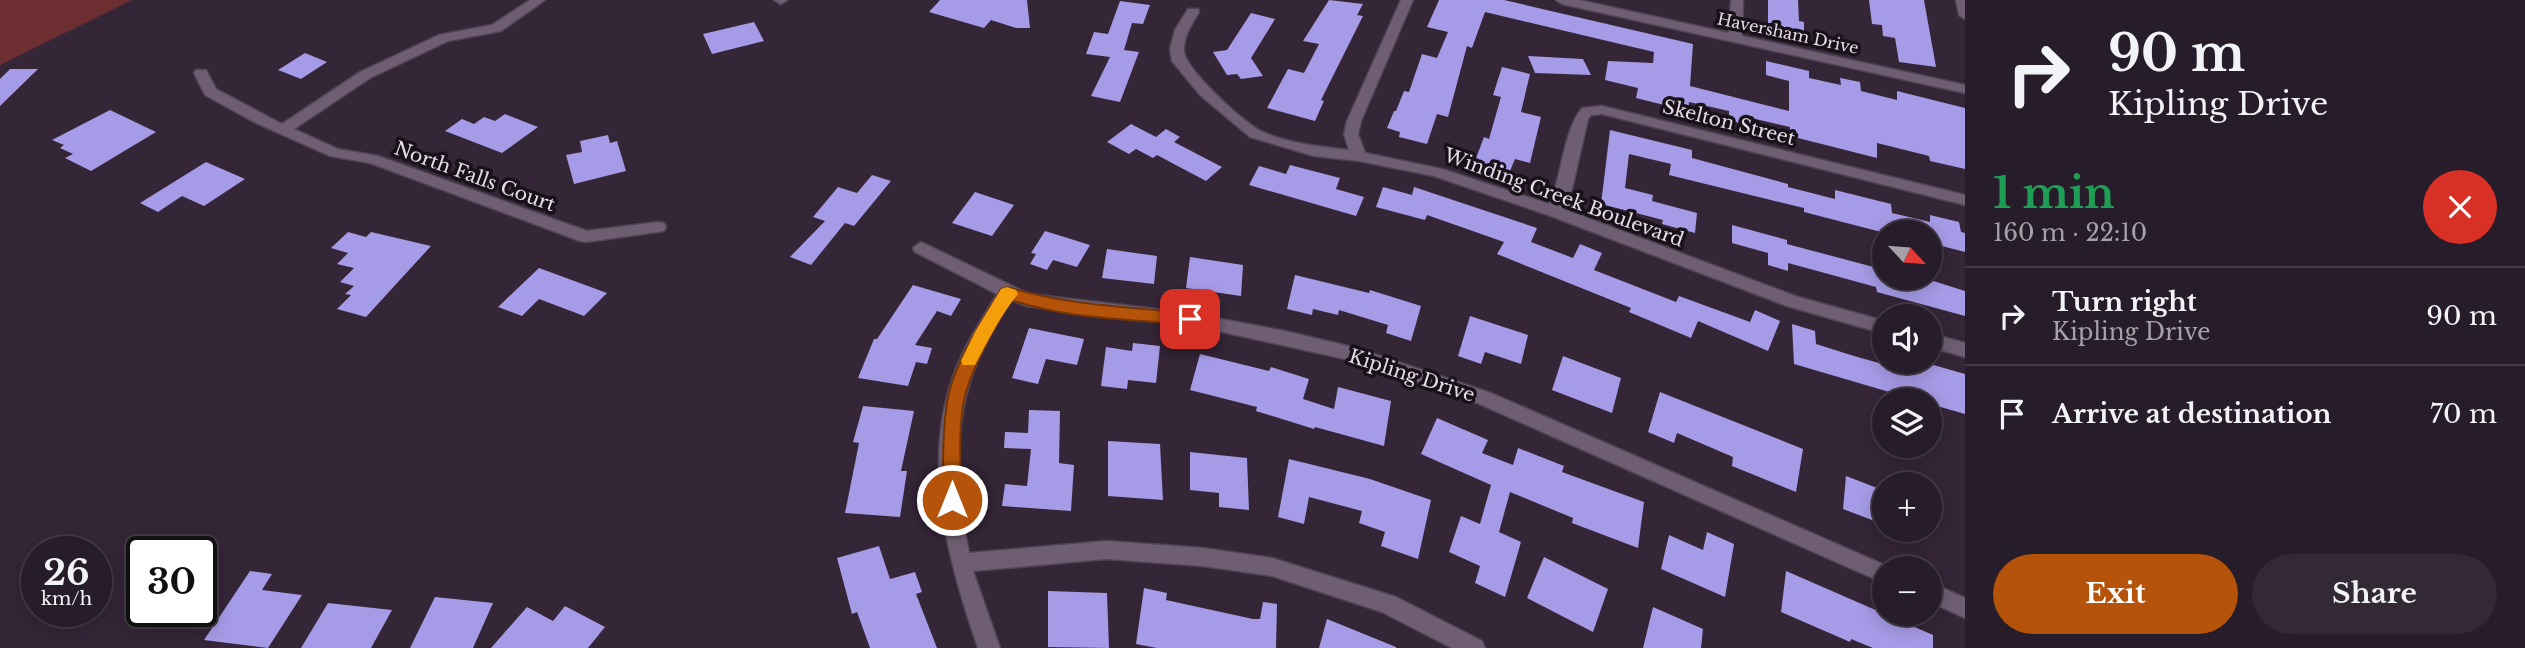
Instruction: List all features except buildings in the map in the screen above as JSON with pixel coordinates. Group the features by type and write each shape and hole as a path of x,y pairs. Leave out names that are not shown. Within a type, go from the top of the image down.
{"street":[{"path":"284,129 365,75 444,38 496,29 539,0"},
{"path":"1359,156 1351,134 1354,121 1408,0"},
{"name":"Haversham Drive","path":"1562,0 1965,89"},
{"path":"1735,39 1737,0"},
{"path":"1962,0 1965,15"},
{"name":"Winding Creek Boulevard","path":"1194,12 1182,30 1177,49 1179,61 1191,77 1255,134 1314,151 1359,156 1437,172 1554,211 1727,279 1793,302 1872,324"},
{"name":"North Falls Court","path":"201,73 210,92 335,153 373,159 586,237 658,227"},
{"name":"Skelton Street","path":"1554,211 1564,189 1581,119 1587,111 1594,110 1965,200"},
{"name":"Kipling Drive","path":"921,248 1007,293 1026,300 1085,309 1190,319 1356,355 1484,398 1872,567"},
{"path":"989,648 961,563 952,500 952,449 957,395 980,336 1007,293"},
{"path":"1942,343 1965,350"},
{"path":"961,563 1106,550 1203,557 1272,567 1388,604 1474,648"},
{"path":"1942,597 1965,608"}],"shaded area":[{"path":"0,0 132,0 0,65"}],"slow traffic":[{"path":"969,361 980,336 1007,293 1010,294"}],"route":[{"path":"952,500 952,449 957,395 980,336 1007,293 1026,300 1085,309 1190,319"}]}
